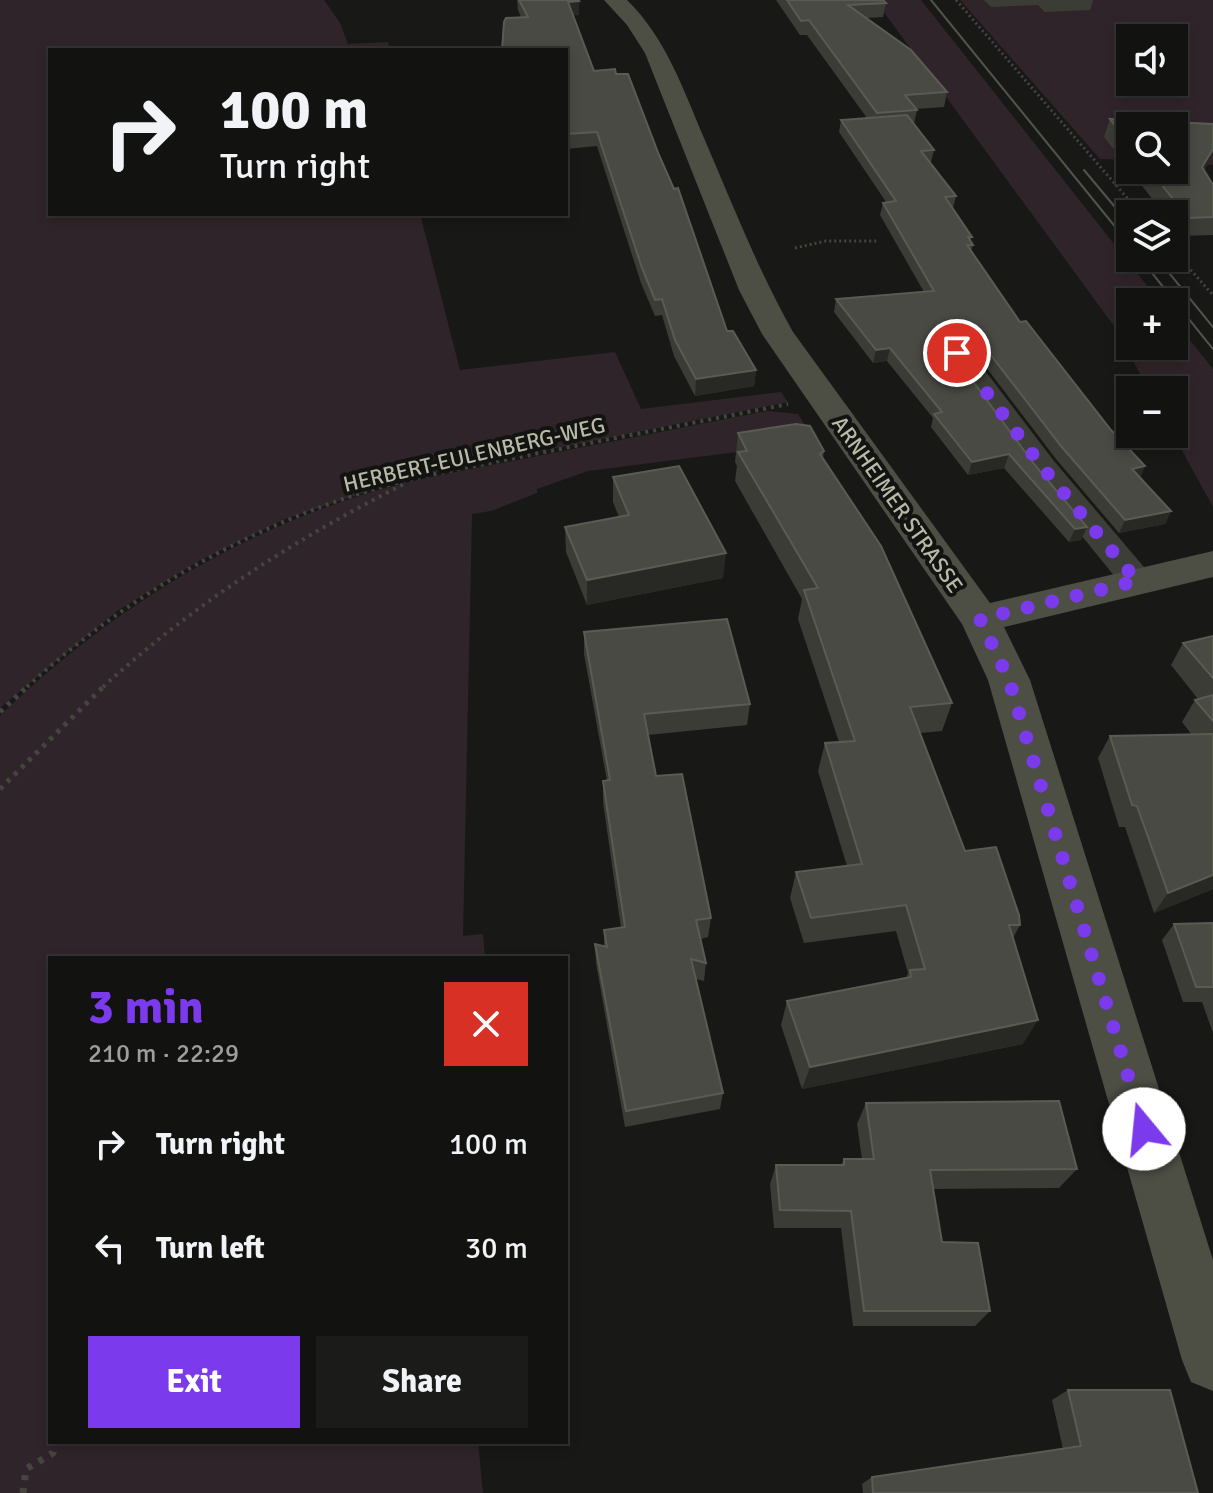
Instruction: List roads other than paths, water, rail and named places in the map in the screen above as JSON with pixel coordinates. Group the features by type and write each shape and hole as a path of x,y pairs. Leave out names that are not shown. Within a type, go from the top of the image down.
{"main road":[{"name":"ARNHEIMER STRASSE","path":"615,0 636,21 656,53 754,290 778,334 980,619 1009,680 1213,1360"},
{"path":"980,619 1213,564"}],"street":[{"path":"957,353 1043,468 1137,581"}],"tram line":[{"path":"931,0 1116,228"},
{"path":"1084,170 1116,208"},
{"path":"1151,272 1213,349"},
{"path":"1168,272 1213,327"}]}
